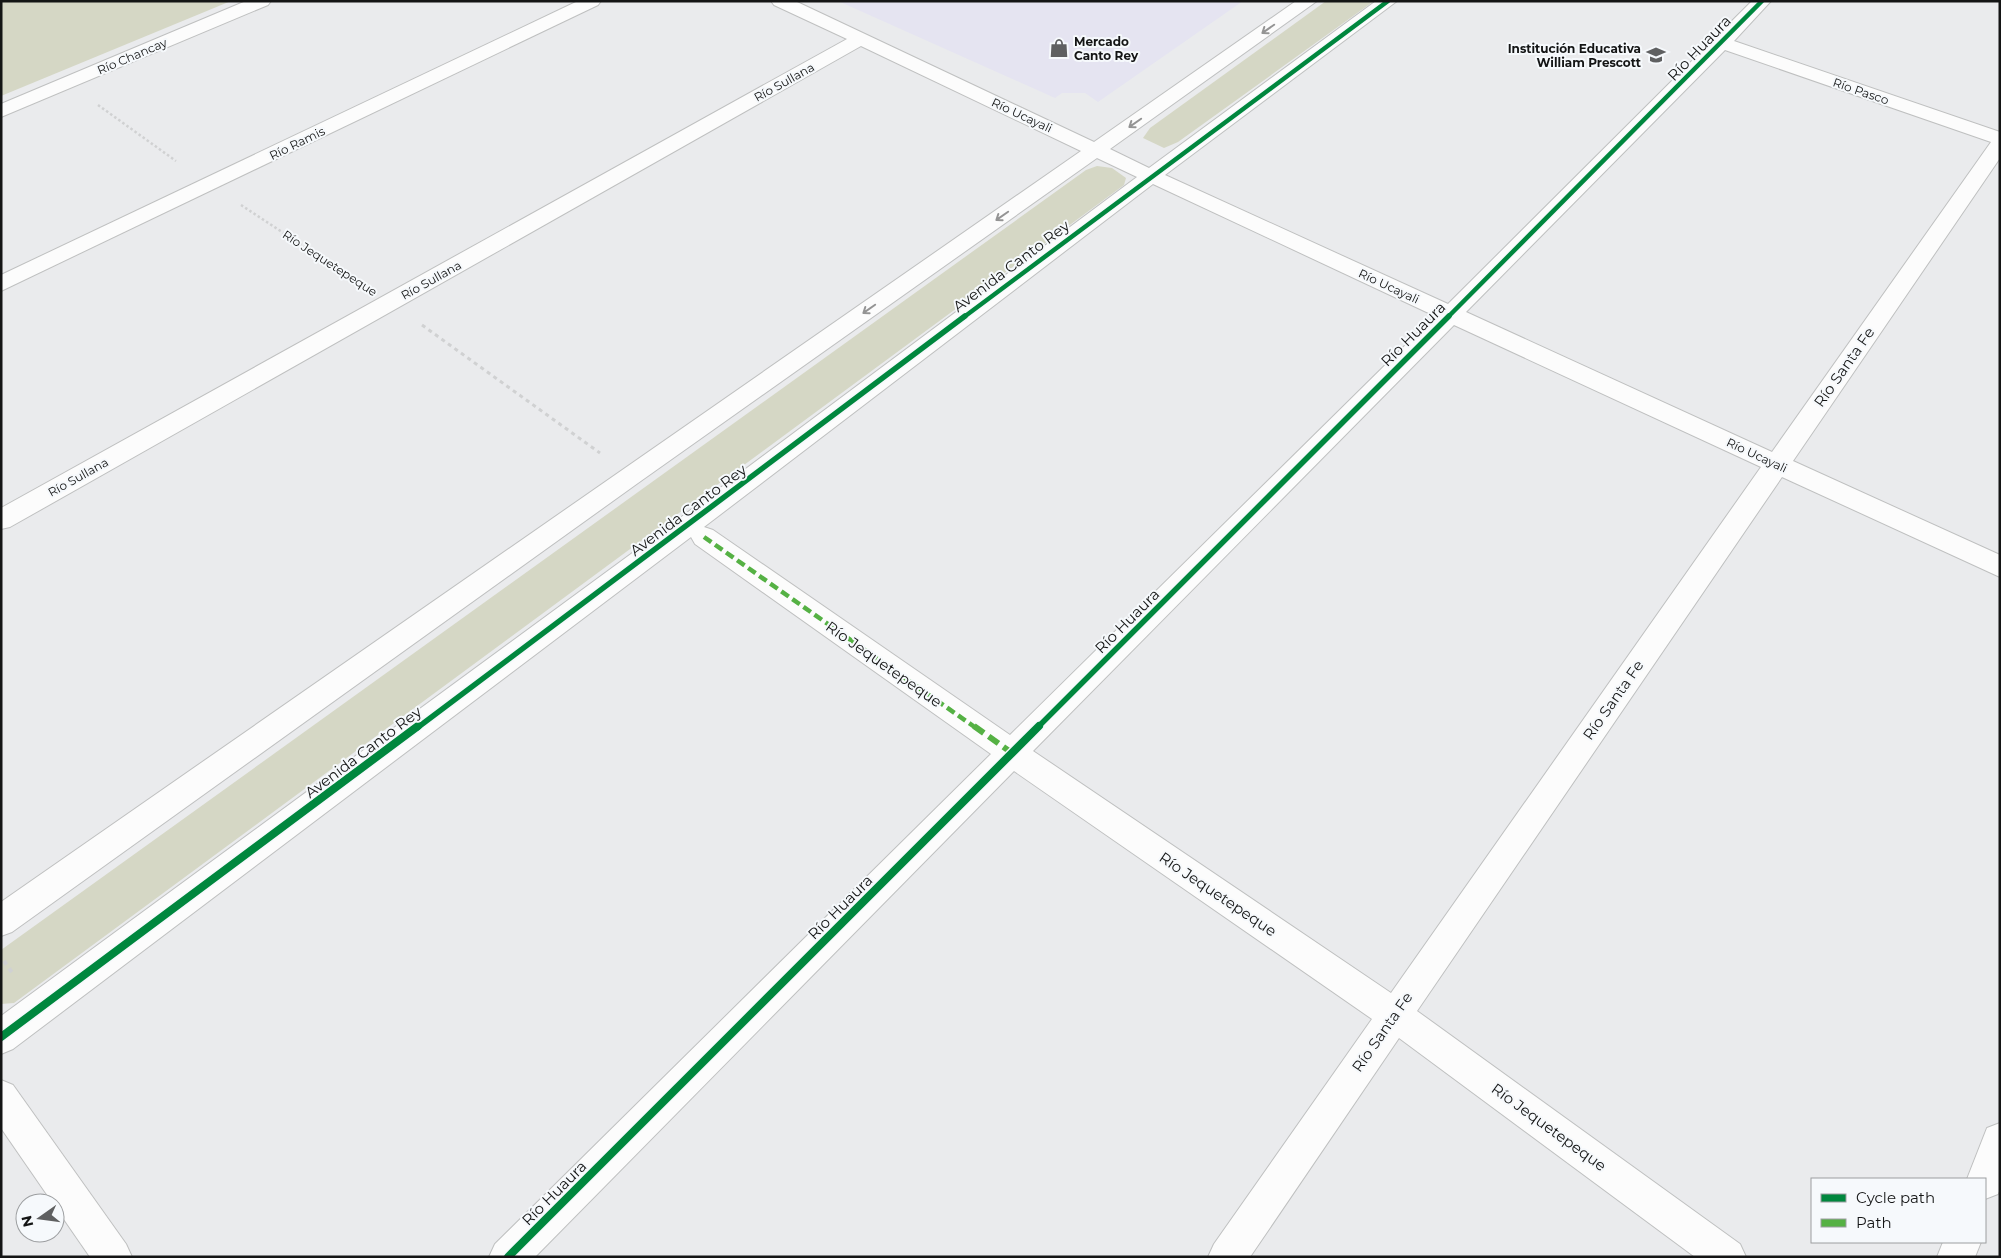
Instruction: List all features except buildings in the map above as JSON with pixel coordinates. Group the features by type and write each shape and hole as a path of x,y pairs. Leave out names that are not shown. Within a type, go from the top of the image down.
{"street":[{"name":"Río Chancay","path":"1,110 262,1"},
{"name":"Río Ramis","path":"1,284 592,1"},
{"name":"Río Ucayali","path":"780,1 1151,176 2000,567"},
{"path":"1,921 629,477 1308,1"},
{"name":"Avenida Canto Rey","path":"1,1037 689,525 1151,176 1388,1"},
{"name":"Río Huaura","path":"508,1257 1762,1"},
{"name":"Río Sullana","path":"1,520 861,39"},
{"name":"Río Pasco","path":"1722,43 2000,138"},
{"name":"Río Santa Fe","path":"1227,1257 2000,143"},
{"name":"Río Jequetepeque","path":"704,537 1012,753 1394,1015 1728,1257"},
{"path":"1,1097 113,1257"},
{"path":"1986,1178 2000,1141"},
{"path":"1956,1257 1962,1243"}],"shaded area":[{"name":"Mercado Canto Rey","path":"838,1 1243,1 1098,102 1085,93 1062,93 1055,98"}],"green space":[{"path":"1,1 231,1 1,96"},
{"path":"1326,1 1374,1 1178,142 1164,148 1143,138 1150,128"},
{"path":"1097,166 1112,168 1126,178 1124,185 14,1003 1,1004 1,950 1086,170"}],"marked path":[{"path":"704,537 1012,753"}],"cycle path":[{"path":"1,1037 689,525 1151,176 1388,1"},
{"path":"508,1257 1762,1"}],"place":[{"name":"Mercado Canto Rey","path":"1059,48"},
{"name":"Institución Educativa William Prescott","path":"1656,55"}]}
